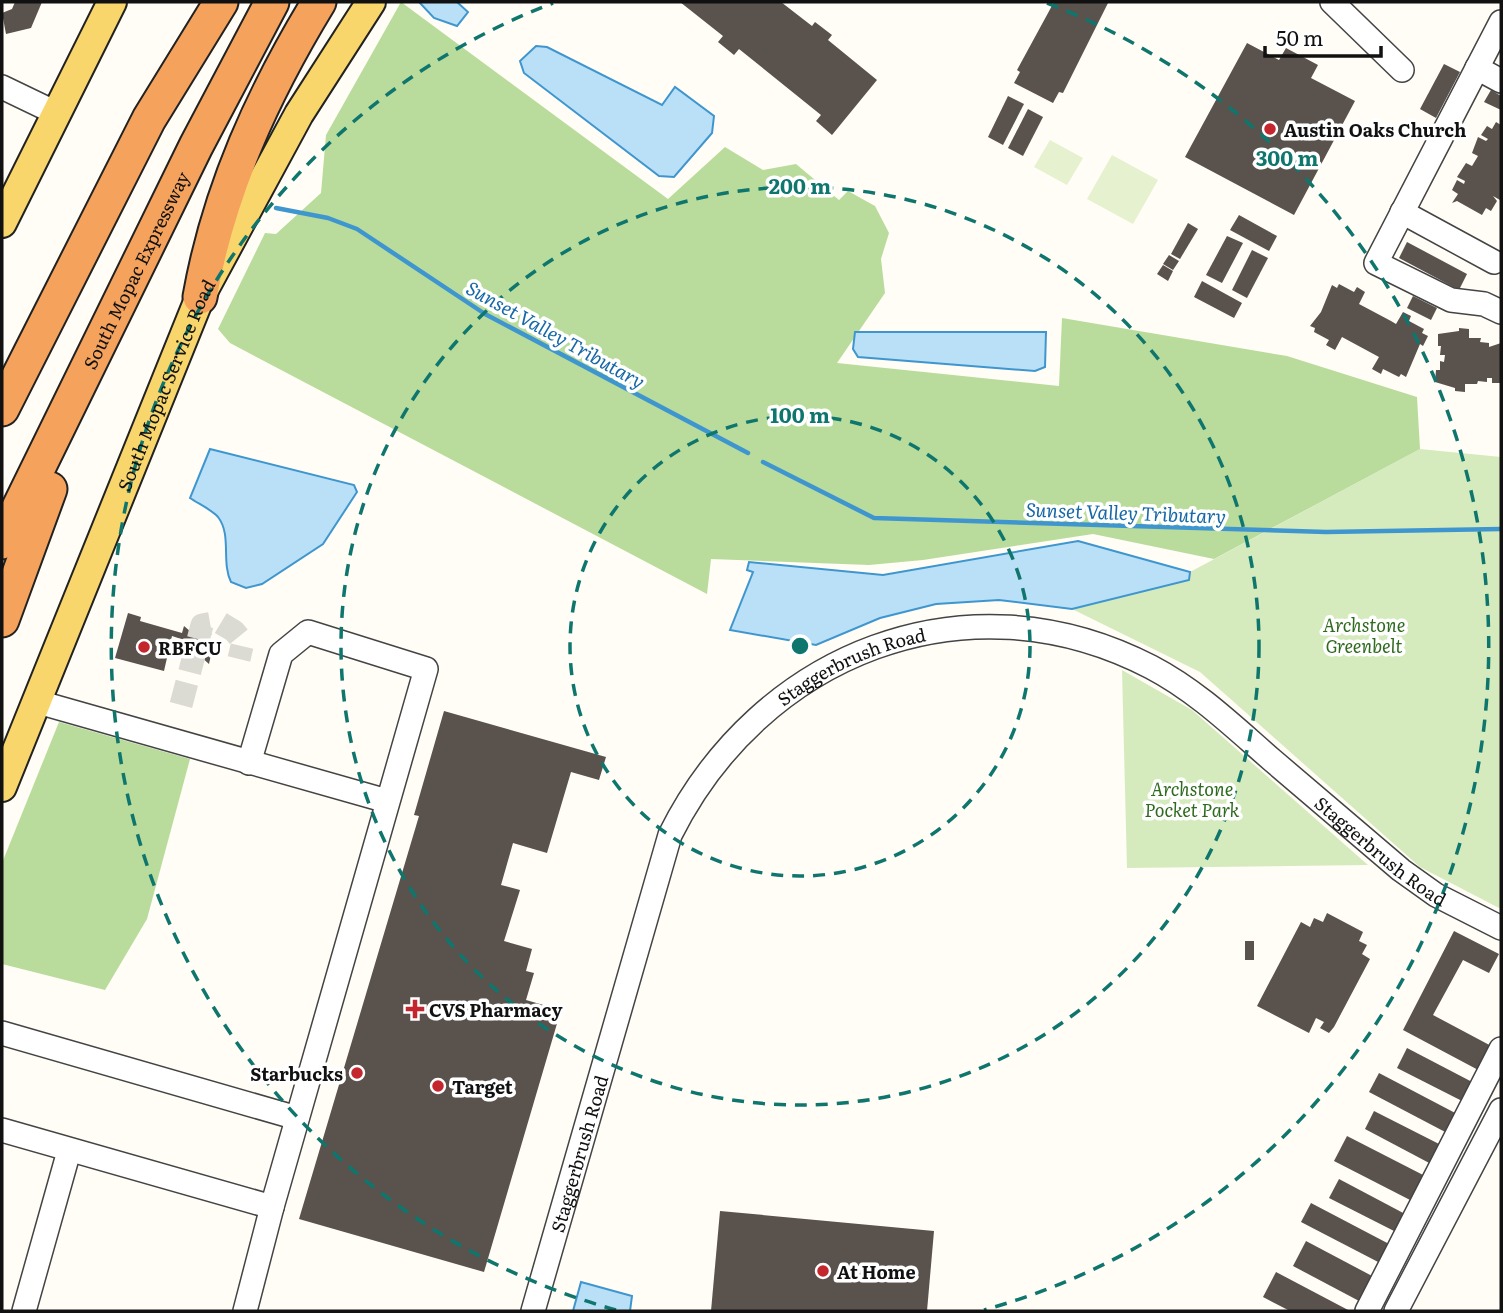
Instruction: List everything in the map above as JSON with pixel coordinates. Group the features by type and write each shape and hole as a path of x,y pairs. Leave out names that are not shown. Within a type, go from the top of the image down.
{"highway":[{"path":"2,410 149,120 221,2"},
{"name":"South Mopac Expressway","path":"2,542 196,146 272,2"},
{"path":"200,297 208,250 236,166 267,95 319,2"},
{"path":"2,620 44,501 90,401 121,300"}],"main road":[{"path":"2,223 113,2"},
{"name":"South Mopac Service Road","path":"2,787 200,297 299,114 371,2"}],"street":[{"path":"1332,2 1402,70"},
{"path":"1501,22 1376,262 1451,300 1484,304 1501,312"},
{"path":"1477,68 1501,80"},
{"path":"2,87 56,113"},
{"path":"1402,212 1494,262"},
{"name":"Staggerbrush Road","path":"533,1311 670,835 696,787 743,729 806,680 853,655 928,633 1000,628 1077,639 1127,656 1194,694 1401,870 1436,895 1501,928"},
{"path":"245,1311 297,1118 426,669 308,632 281,654 249,763"},
{"path":"38,702 387,801"},
{"path":"2,1033 297,1118"},
{"path":"1367,1311 1501,1049"},
{"path":"1396,1311 1501,1110"},
{"path":"2,1130 272,1207"},
{"path":"24,1311 69,1151"}],"green space":[{"path":"401,2 668,199 725,147 763,170 796,164 839,200 848,191 875,206 889,233 881,259 885,293 837,363 1059,386 1062,318 1287,356 1417,397 1420,449 1214,559 1093,534 923,560 869,565 711,559 707,594 230,343 218,329 265,233 276,234 321,193 326,135"},
{"path":"1050,140 1083,158 1067,185 1034,167"},
{"path":"1112,155 1158,180 1133,224 1087,199"},
{"name":"Archstone Greenbelt","path":"1420,449 1501,457 1501,909 1420,867 1200,672 1072,609 1189,580 1190,572"},
{"name":"Archstone Pocket Park","path":"1122,670 1192,710 1368,865 1127,868"},
{"path":"59,722 190,759 147,919 105,990 2,964 2,863"}],"water":[{"path":"419,2 457,2 468,12 457,26 434,18"},
{"path":"536,46 547,47 662,105 675,87 714,116 712,133 674,177 659,176 524,73 520,61"},
{"path":"855,332 1046,332 1045,367 1035,371 858,357 853,349"},
{"path":"210,449 354,485 357,492 323,544 262,584 246,588 231,582 225,532 218,517 190,498"},
{"path":"1078,541 1190,572 1189,580 1072,609 999,600 936,604 880,618 816,645 730,630 753,572 747,570 749,562 883,575"},
{"path":"581,1282 632,1296 630,1311 573,1311"}],"building":[{"path":"15,2 42,2 31,28 6,34 2,13 12,9"},
{"path":"680,2 781,2 812,26 815,22 832,35 828,40 877,80 832,135 816,121 821,115 739,49 734,55 718,42 723,36"},
{"path":"1054,2 1108,3 1063,93 1059,92 1053,103 1014,83 1020,72 1017,70"},
{"name":"Austin Oaks Church","path":"1247,43 1279,60 1286,48 1318,65 1311,78 1355,101 1294,215 1185,157"},
{"path":"1444,64 1460,72 1436,118 1420,109"},
{"path":"1491,90 1501,96 1501,110 1484,102"},
{"path":"1008,96 1024,104 1003,145 988,137"},
{"path":"1028,109 1043,117 1023,156 1008,148"},
{"path":"1496,122 1501,125 1501,197 1500,200 1493,196 1497,201 1491,211 1486,208 1482,215 1457,201 1452,203 1458,194 1452,190 1457,180 1464,184 1465,181 1457,177 1466,163 1472,166 1478,156 1472,153 1478,137 1486,141 1488,139 1481,135 1487,126 1492,129"},
{"path":"1239,215 1277,236 1269,251 1230,230"},
{"path":"1188,223 1198,229 1180,259 1171,254"},
{"path":"1227,236 1243,243 1222,283 1206,275"},
{"path":"1407,242 1467,274 1459,290 1399,258"},
{"path":"1252,250 1268,258 1247,298 1232,290"},
{"path":"1169,255 1179,261 1173,270 1163,264"},
{"path":"1163,265 1173,271 1168,281 1157,274"},
{"path":"1202,281 1242,303 1234,318 1194,297"},
{"path":"1339,284 1354,292 1357,287 1365,292 1359,304 1396,324 1403,312 1411,316 1409,321 1424,329 1422,333 1428,336 1423,346 1420,344 1406,377 1401,374 1399,377 1383,369 1381,374 1372,369 1379,357 1342,337 1335,350 1326,345 1329,340 1314,332 1315,328 1310,326 1321,312 1332,285 1337,288"},
{"path":"1413,296 1437,308 1431,320 1407,308"},
{"path":"1459,328 1469,329 1469,338 1481,338 1480,342 1489,343 1489,347 1501,343 1501,383 1492,383 1492,378 1487,378 1487,382 1465,384 1465,392 1455,391 1455,388 1435,382 1436,370 1440,370 1440,361 1444,362 1445,355 1440,355 1438,334 1459,331"},
{"name":"RBFCU","path":"128,613 141,617 140,621 182,633 184,626 212,650 209,664 181,639 172,636 164,671 115,658"},
{"name":"Target","path":"444,711 606,757 599,780 571,772 547,853 513,843 501,885 520,890 504,941 532,949 526,971 534,973 526,1000 561,1010 484,1272 299,1219 419,816 414,815"},
{"path":"1327,913 1363,932 1359,941 1367,945 1362,954 1370,959 1334,1027 1329,1033 1320,1028 1324,1022 1316,1018 1309,1033 1257,1006 1301,922 1310,927 1314,918 1323,922"},
{"path":"1454,931 1499,954 1489,973 1463,960 1433,1015 1495,1048 1482,1072 1403,1030"},
{"path":"1245,941 1254,941 1254,960 1245,960"},
{"path":"1407,1048 1476,1084 1466,1103 1397,1068"},
{"path":"1379,1073 1459,1115 1449,1134 1369,1092"},
{"path":"1374,1111 1443,1146 1433,1165 1365,1129"},
{"path":"1347,1136 1427,1177 1414,1202 1334,1161"},
{"path":"1339,1179 1407,1215 1398,1233 1329,1198"},
{"path":"1311,1203 1391,1245 1382,1264 1301,1222"},
{"name":"At Home","path":"720,1211 934,1231 927,1311 711,1311"},
{"path":"1306,1241 1374,1277 1361,1302 1293,1266"},
{"path":"1276,1272 1350,1311 1290,1311 1263,1297"}],"waterway":[{"name":"Sunset Valley Tributary","path":"276,208 328,218 357,229 485,314 748,453"},
{"name":"Sunset Valley Tributary","path":"763,462 874,518 1326,532 1501,529"}],"tunnel":[{"path":"181,705 202,625 219,622 234,631 243,642 239,659"}],"place":[{"name":"Austin Oaks Church","path":"1270,129"},
{"name":"RBFCU","path":"144,647"},
{"name":"CVS Pharmacy","path":"415,1009"},
{"name":"Starbucks","path":"357,1073"},
{"name":"Target","path":"438,1086"},
{"name":"At Home","path":"823,1271"}]}
